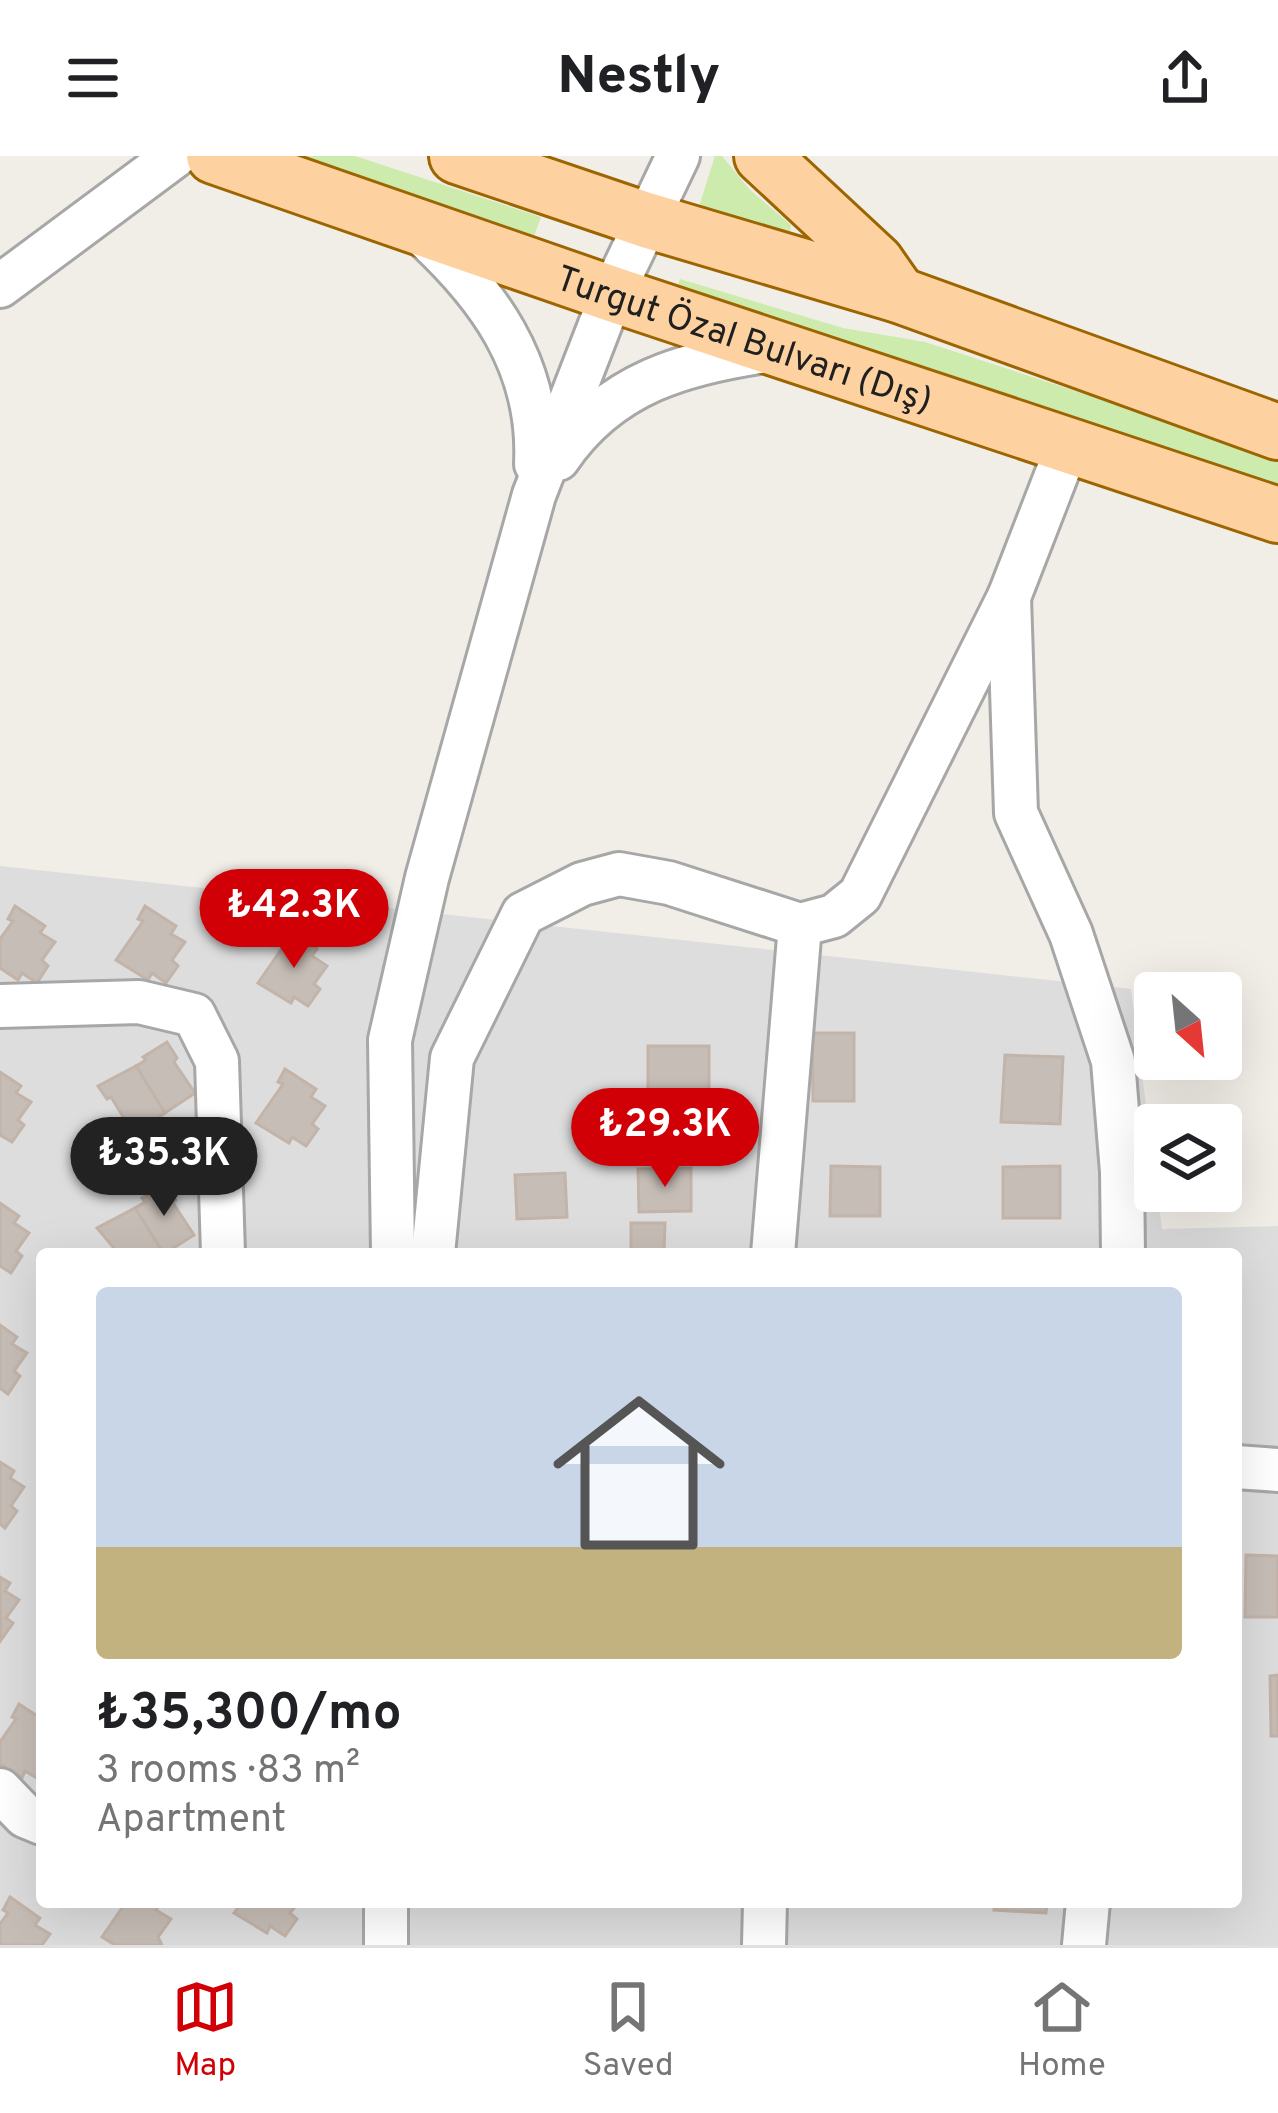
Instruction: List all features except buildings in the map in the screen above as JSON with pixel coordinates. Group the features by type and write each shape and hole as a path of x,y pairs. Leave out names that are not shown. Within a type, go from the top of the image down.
{"main road":[{"name":"Turgut Özal Bulvarı (Dış)","path":"214,156 1278,515"},
{"path":"458,156 646,220 899,295 1278,432"},
{"path":"762,156 876,262 899,295"}],"street":[{"path":"0,286 175,156"},
{"path":"393,1248 390,1040 427,878 534,495 612,294 678,156"},
{"path":"414,227 449,258 496,316 528,382 538,423 534,495"},
{"path":"534,495 571,440 629,389 703,359 778,349"},
{"path":"434,1248 452,1058 523,914 583,884 619,874 668,883 800,925 834,916 860,895 1009,597 1068,445"},
{"path":"1009,597 1016,813 1071,934 1112,1061 1123,1248"},
{"path":"773,1248 800,925"},
{"path":"0,1006 139,1002 194,1015 217,1061 223,1248"},
{"path":"1242,1466 1278,1469"},
{"path":"0,1790 25,1816 36,1821"},
{"path":"386,1908 386,1945"},
{"path":"764,1945 765,1908"},
{"path":"1084,1945 1087,1908"}],"shaded area":[{"path":"0,866 1131,989 1134,1080 1143,1080 1146,1104 1134,1104 1134,1212 1160,1212 1162,1229 1278,1226 1278,1945 0,1945"}],"green space":[{"path":"282,156 355,156 541,217 533,239 337,169"},
{"path":"715,156 722,156 750,190 791,225 789,242 697,213"},
{"path":"680,279 843,328 925,342 1278,457 1278,490 675,294"}]}
